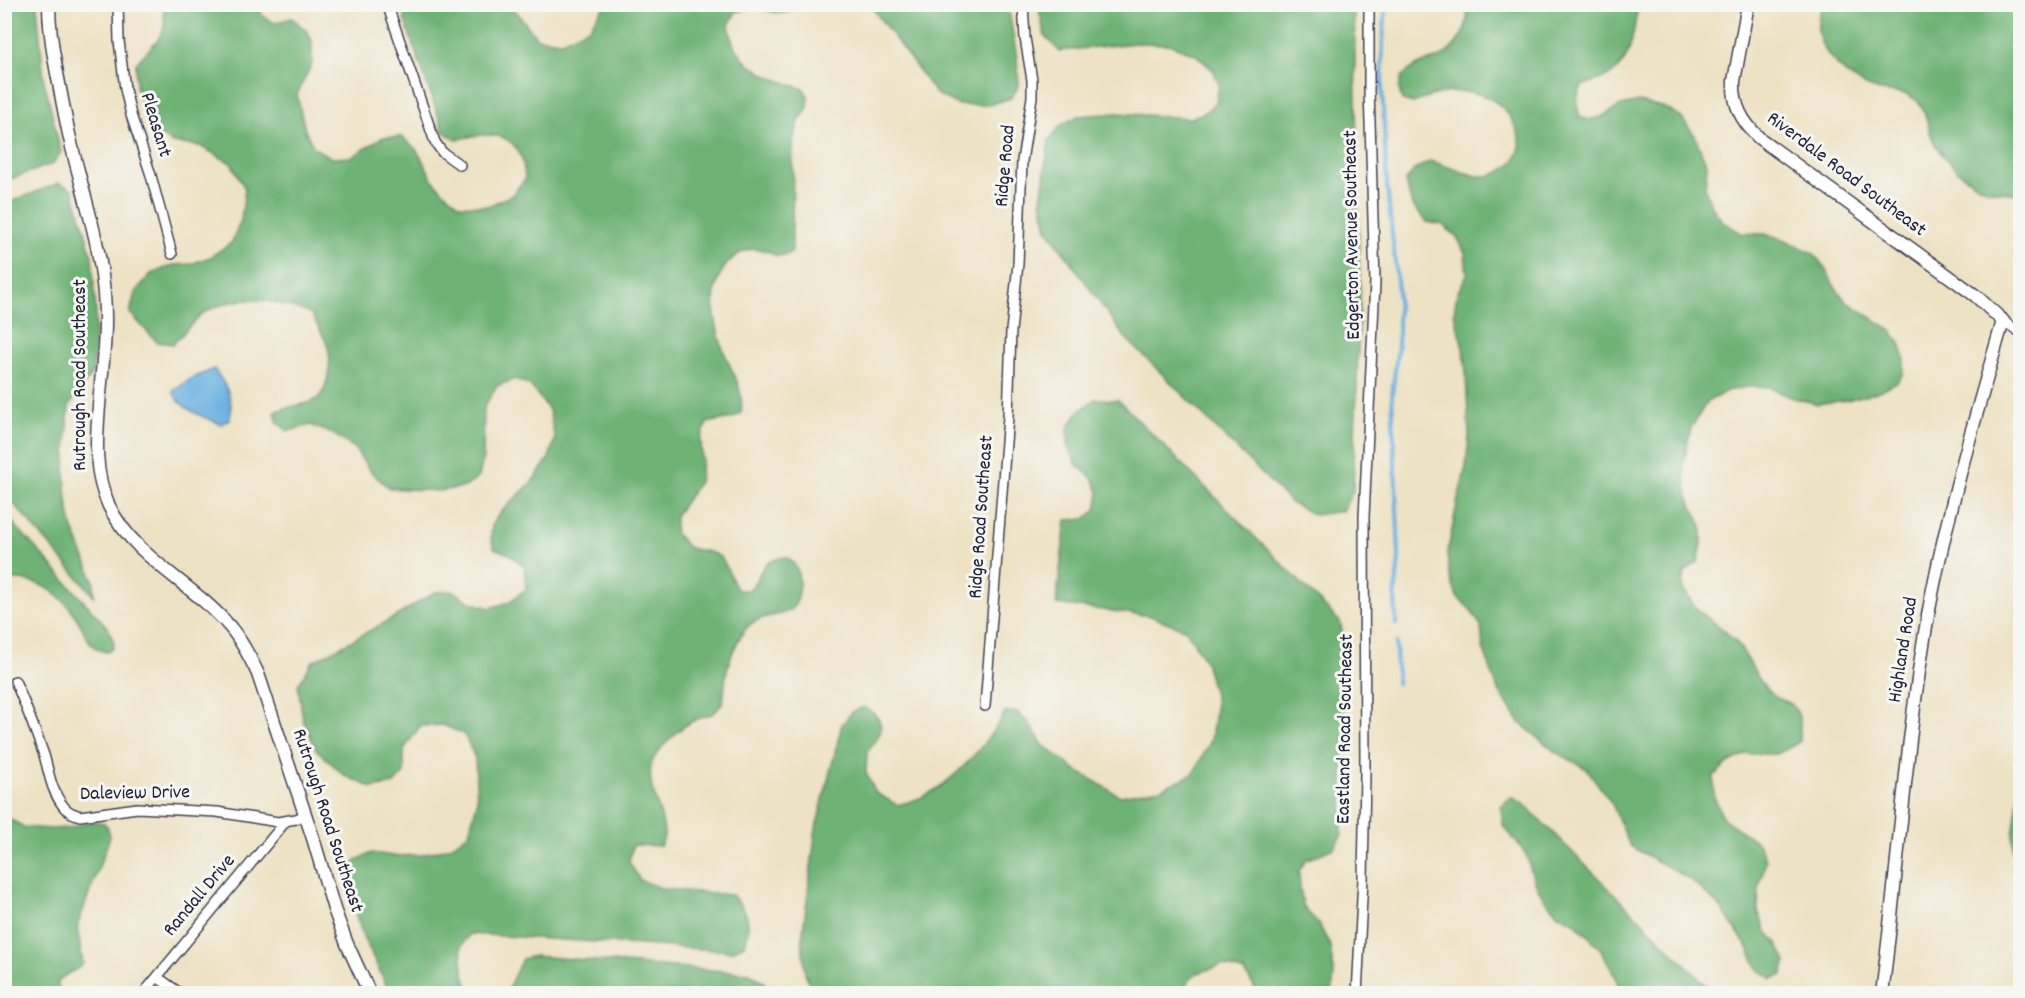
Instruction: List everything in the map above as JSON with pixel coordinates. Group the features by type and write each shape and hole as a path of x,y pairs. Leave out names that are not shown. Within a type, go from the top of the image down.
{"street":[{"name":"Rutrough Road Southeast","path":"49,4 51,36 63,107 90,213 104,292 104,349 97,457 99,476 108,505 129,538 214,610 240,639 258,674 306,816 337,918 370,993"},
{"name":"Pleasant","path":"118,4 119,41 125,89 172,254"},
{"path":"387,4 435,142 442,152 460,165"},
{"name":"Ridge Road","path":"1011,331 1018,264 1022,161 1032,97 1023,4"},
{"name":"Edgerton Avenue Southeast","path":"1366,465 1374,282 1369,4"},
{"name":"Riverdale Road Southeast","path":"1748,4 1734,81 1734,92 1740,115 1748,126 1759,138 1976,296 2003,321 2020,332"},
{"name":"Highland Road","path":"1882,993 1928,614 1961,468 2003,321"},
{"name":"Ridge Road Southeast","path":"985,706 1008,417 1011,331"},
{"name":"Eastland Road Southeast","path":"1357,993 1363,879 1366,465"},
{"name":"Daleview Drive","path":"15,681 34,726 52,787 59,801 71,813 80,816 137,808 217,812 265,821 286,821 306,816"},
{"name":"Randall Drive","path":"142,993 286,821"},
{"path":"157,977 181,993"}],"green space":[{"path":"1171,4 1354,5 1360,295 1353,492 1342,511 1315,515 1292,504 1123,335 1047,229 1041,201 1049,140 1061,125 1078,116 1117,113 1190,118 1206,112 1216,102 1219,86 1214,71 1195,54 1168,44 1136,43 1059,51 1045,36 1038,5 1094,5 1105,8"},
{"path":"4,5 37,5 44,80 61,152 53,164 5,181"},
{"path":"163,5 258,5 262,15 274,23 292,18 307,31 312,41 312,63 297,95 305,130 314,148 332,158 352,157 383,137 402,137 415,148 432,179 460,205 488,206 512,195 525,179 519,152 512,144 494,135 456,140 444,132 404,19 407,8 413,5 511,5 537,38 562,41 589,28 605,5 800,5 783,13 755,8 736,12 729,25 733,44 747,63 767,76 804,89 808,96 808,108 799,121 793,141 792,251 786,255 777,256 760,249 742,252 731,260 718,280 715,292 715,318 724,352 741,393 741,413 732,418 707,423 701,439 702,463 699,482 675,516 675,533 688,547 720,557 738,590 749,590 765,565 785,557 794,564 797,571 798,597 794,607 787,612 761,619 752,623 744,631 729,662 721,705 712,714 683,727 653,760 651,783 663,824 664,838 660,846 633,845 629,862 640,880 664,889 732,895 742,906 748,922 746,943 733,951 470,934 461,946 463,970 469,993 390,993 363,936 346,887 348,870 356,860 372,853 393,856 421,855 450,847 469,833 477,802 475,758 464,734 443,725 420,726 404,749 404,773 394,784 372,788 344,775 316,749 303,720 298,685 312,662 395,617 435,592 453,591 470,602 490,608 509,602 526,589 524,566 509,554 494,548 491,539 492,525 499,514 532,482 549,458 555,439 549,410 530,385 515,379 497,386 484,407 483,458 479,477 465,487 439,491 389,488 371,472 354,448 333,434 311,425 288,431 278,423 275,412 315,400 326,384 329,368 328,348 311,314 272,302 234,301 203,313 173,344 157,342 130,313 135,292 151,274 173,265 191,264 210,257 232,242 241,220 245,189 231,163 200,146 173,143 160,136 148,119 136,87 136,63 162,32"},
{"path":"870,5 1008,5 1019,85 1011,98 989,105 958,105 936,94"},
{"path":"1467,5 1639,5 1632,42 1625,59 1613,73 1582,86 1577,101 1580,117 1588,120 1601,117 1621,106 1639,102 1663,107 1681,117 1695,136 1707,166 1705,188 1711,206 1723,222 1741,233 1765,234 1786,240 1813,253 1846,301 1892,331 1900,343 1905,360 1903,374 1897,382 1877,392 1847,400 1817,404 1791,397 1768,387 1748,387 1727,391 1707,402 1691,428 1683,465 1688,497 1702,526 1702,544 1698,562 1686,571 1682,582 1687,595 1700,612 1731,637 1767,690 1791,704 1799,719 1800,742 1777,754 1746,754 1728,763 1714,776 1714,796 1723,818 1758,843 1766,860 1759,886 1758,911 1766,931 1777,943 1786,962 1782,975 1772,979 1758,969 1747,946 1721,908 1691,880 1630,846 1612,804 1587,769 1554,751 1520,723 1498,690 1483,648 1481,626 1470,609 1457,597 1450,577 1447,555 1466,467 1469,436 1465,356 1454,313 1457,293 1467,275 1465,253 1457,237 1443,225 1427,222 1412,205 1405,182 1414,170 1430,161 1473,175 1492,175 1510,165 1518,153 1520,143 1512,120 1503,108 1492,100 1467,92 1453,92 1413,103 1402,100 1399,89 1402,76 1420,64 1443,55 1456,44 1467,21"},
{"path":"1823,5 2020,5 2020,194 1988,189 1969,179 1947,160 1936,145 1925,113 1916,100 1907,95 1867,87 1837,65 1828,55 1818,33 1818,18"},
{"path":"59,183 73,189 92,256 96,313 93,372 69,406 65,471 72,526 94,582 94,596 5,494 5,204"},
{"path":"1095,399 1118,400 1340,622 1345,644 1342,834 1334,848 1306,860 1299,871 1304,908 1319,924 1330,946 1334,974 1332,993 1258,993 1245,972 1222,965 1195,974 1180,993 814,993 805,973 802,939 816,828 842,724 852,712 863,707 880,722 880,733 867,752 866,773 876,793 897,805 933,791 957,773 989,737 1005,712 1017,712 1028,722 1043,745 1077,771 1120,796 1160,789 1193,774 1211,740 1216,702 1205,661 1186,630 1151,616 1056,604 1066,520 1085,519 1096,510 1099,492 1093,479 1077,465 1068,445 1068,428 1077,413"},
{"path":"4,513 108,628 114,642 113,648 107,652 92,645 71,610 48,588 28,581 5,580"},
{"path":"2020,785 2020,892 2014,875 2013,835"},
{"path":"1511,797 1524,804 1714,993 1620,993 1616,977 1599,947 1574,922 1558,914 1545,900 1534,881 1526,854 1503,825 1501,806"},
{"path":"4,816 24,827 68,828 93,821 104,823 108,828 110,837 78,924 83,964 58,981 59,993 5,993"},
{"path":"534,956 750,973 764,982 768,993 506,993 522,959"}],"water":[{"path":"214,369 225,386 231,405 230,419 221,424 186,407 173,391 191,379"}],"waterway":[{"path":"1386,4 1382,87 1387,186 1398,290 1398,345 1392,395 1399,558 1395,597 1396,624"},
{"path":"1396,643 1397,684"}]}
